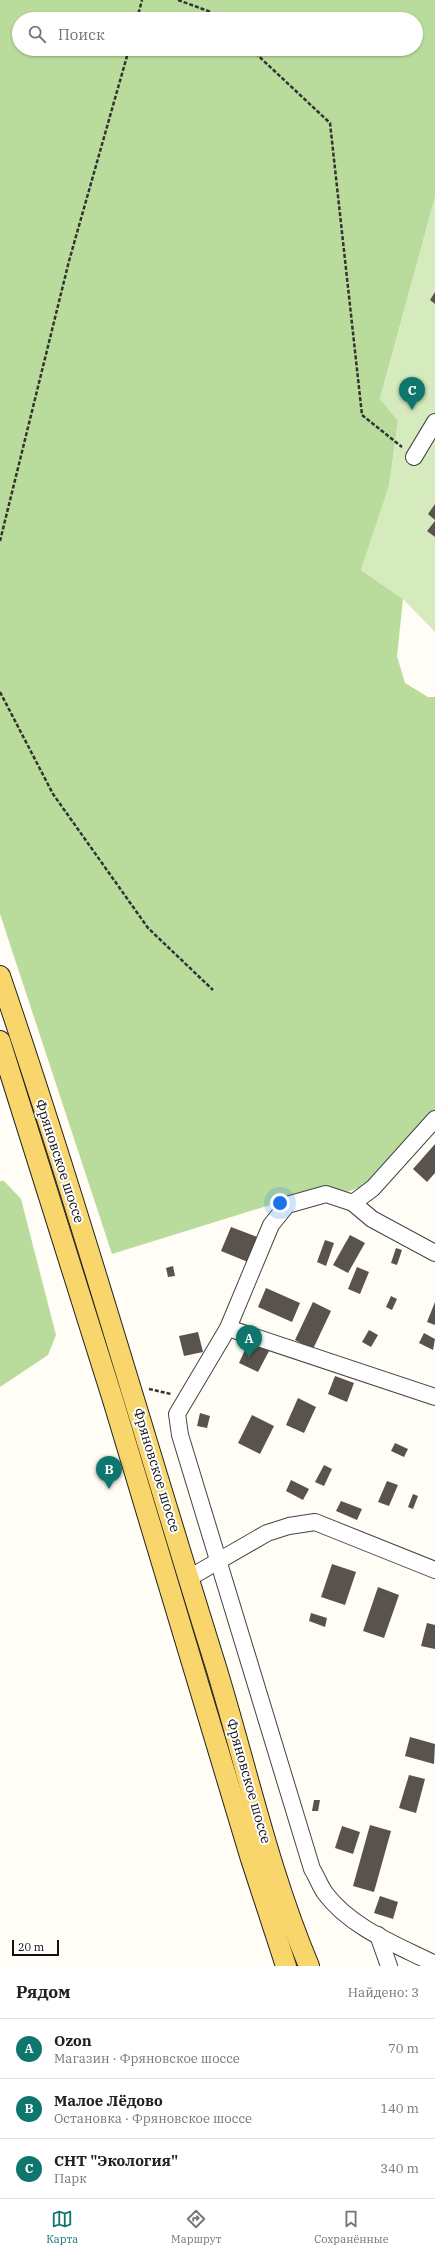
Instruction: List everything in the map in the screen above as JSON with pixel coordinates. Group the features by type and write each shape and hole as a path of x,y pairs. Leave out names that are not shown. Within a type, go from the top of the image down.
{"main road":[{"name":"Фряновское шоссе","path":"0,976 134,1393 271,1856 309,1966"},
{"name":"Фряновское шоссе","path":"0,1041 113,1400 251,1859 286,1966"}],"street":[{"path":"414,457 435,422"},
{"path":"354,1203 373,1188 435,1119"},
{"path":"435,1253 372,1219 354,1203 326,1194 287,1205 271,1225 228,1328 178,1414 180,1435 312,1869 325,1893 345,1914 378,1935 435,1964"},
{"path":"228,1328 435,1397"},
{"path":"189,1578 267,1533 289,1526 315,1522 435,1570"},
{"path":"378,1935 389,1966"}],"path":[{"path":"139,12 142,0"},
{"path":"178,0 211,12"},
{"path":"0,541 69,261 127,56"},
{"path":"258,56 330,123 362,415 414,457"},
{"path":"0,692 53,794 148,928 214,990"},
{"path":"146,1388 187,1397"}],"green space":[{"path":"0,0 435,0 435,197 380,399 398,421 389,486 361,570 403,599 397,656 405,683 428,697 435,697 435,1111 401,1152 361,1187 315,1203 273,1204 112,1254 0,914"},
{"path":"435,197 435,632 403,599 361,570 389,486 398,422 380,400"},
{"path":"0,1181 4,1181 21,1199 56,1335 48,1355 0,1387"}],"building":[{"path":"435,292 435,304 430,300"},
{"path":"435,504 435,520 428,514"},
{"path":"435,521 435,537 427,531"},
{"path":"435,1144 435,1173 427,1182 413,1169"},
{"path":"231,1227 257,1237 248,1262 221,1251"},
{"path":"350,1235 365,1243 348,1273 333,1265"},
{"path":"325,1240 334,1243 326,1266 317,1262"},
{"path":"396,1248 402,1250 397,1265 391,1263"},
{"path":"173,1266 175,1276 168,1277 166,1268"},
{"path":"357,1267 369,1272 360,1294 348,1289"},
{"path":"266,1288 300,1303 292,1322 258,1307"},
{"path":"391,1296 397,1299 392,1310 386,1307"},
{"path":"313,1302 331,1311 313,1349 295,1340"},
{"path":"435,1302 435,1325 427,1322"},
{"path":"369,1330 378,1335 371,1347 362,1342"},
{"path":"198,1332 203,1352 184,1356 179,1336"},
{"path":"424,1333 435,1339 433,1350 419,1343"},
{"path":"249,1341 269,1351 258,1372 239,1363"},
{"path":"335,1376 354,1383 347,1402 328,1394"},
{"path":"298,1398 316,1407 304,1433 286,1425"},
{"path":"200,1413 210,1416 207,1428 197,1426"},
{"path":"252,1415 274,1426 260,1454 238,1443"},
{"path":"395,1443 408,1449 404,1457 391,1451"},
{"path":"324,1465 332,1469 324,1486 315,1482"},
{"path":"291,1480 309,1489 303,1500 286,1491"},
{"path":"387,1481 398,1485 389,1506 378,1502"},
{"path":"413,1494 418,1496 413,1509 408,1507"},
{"path":"341,1501 362,1509 357,1520 336,1511"},
{"path":"332,1564 356,1572 345,1605 321,1597"},
{"path":"378,1587 399,1595 384,1638 363,1631"},
{"path":"311,1613 327,1618 325,1627 309,1621"},
{"path":"427,1623 435,1625 435,1649 421,1646"},
{"path":"410,1737 435,1744 434,1764 405,1756"},
{"path":"409,1775 425,1779 416,1813 399,1808"},
{"path":"314,1800 320,1800 318,1811 312,1811"},
{"path":"370,1825 391,1831 374,1892 353,1886"},
{"path":"342,1826 360,1832 353,1854 335,1848"},
{"path":"380,1896 398,1902 393,1919 374,1913"}],"place":[{"name":"СНТ \"Экология\"","path":"412,410"},
{"name":"Ozon","path":"249,1358"},
{"name":"Малое Лёдово","path":"109,1489"}]}
